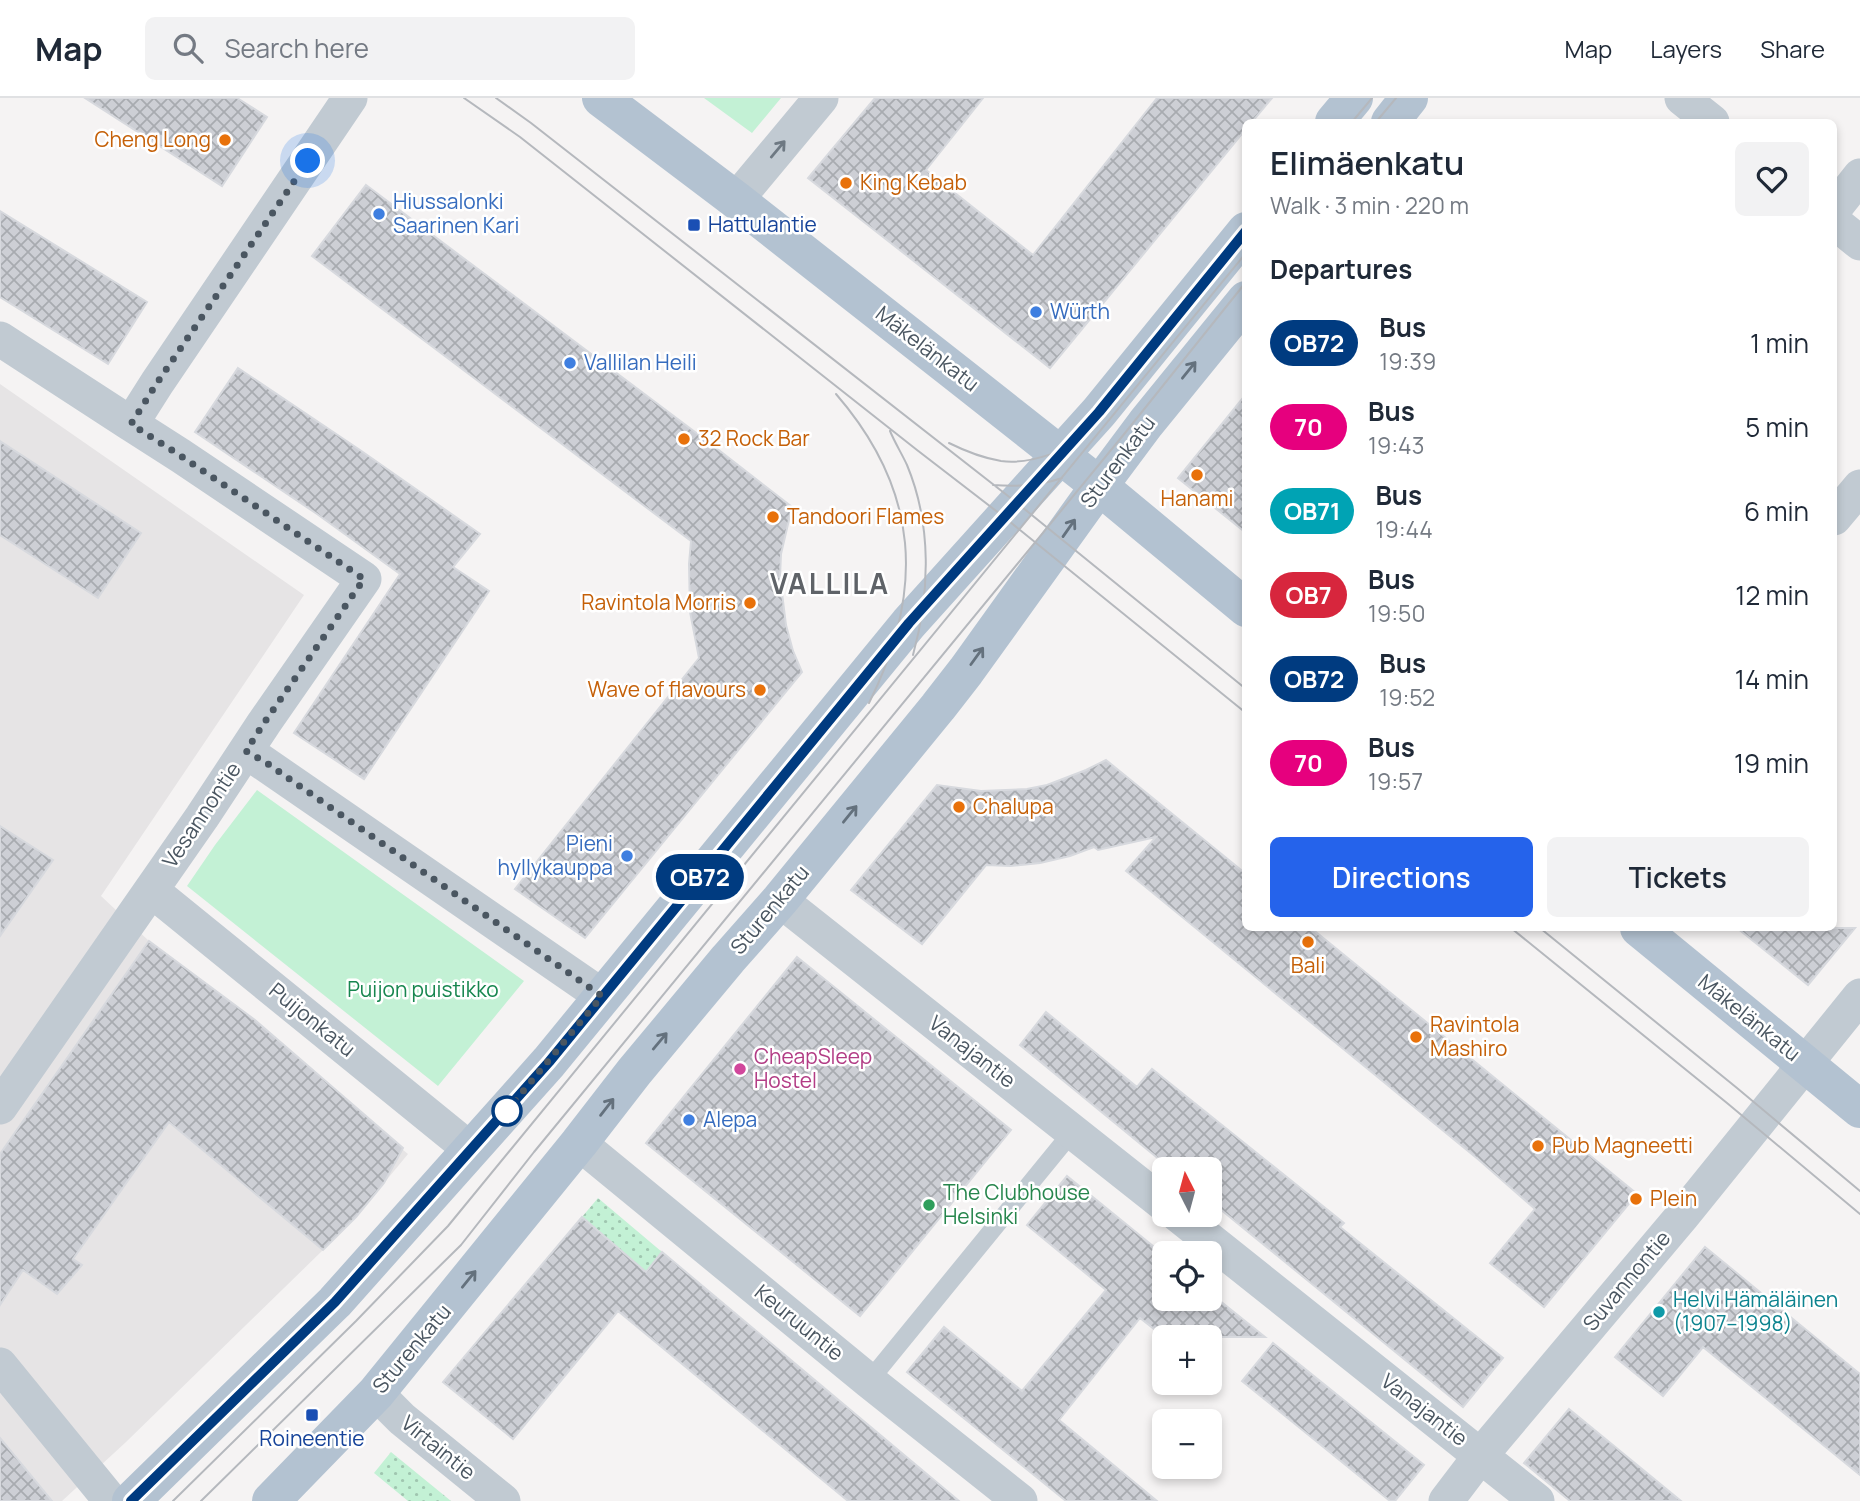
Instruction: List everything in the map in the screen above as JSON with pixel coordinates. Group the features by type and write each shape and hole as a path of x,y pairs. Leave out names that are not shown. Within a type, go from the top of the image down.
{"main road":[{"name":"Mäkelänkatu","path":"601,98 736,200 1061,455 1242,605"},
{"path":"1336,119 1354,98"},
{"path":"1392,119 1409,98"},
{"path":"131,1501 335,1302 549,1062 909,623 1099,412 1242,236"},
{"name":"Sturenkatu","path":"271,1501 376,1393 642,1062 780,900 966,671 1146,423 1242,305"},
{"name":"Mäkelänkatu","path":"1643,931 1860,1109"}],"street":[{"path":"0,338 131,424 350,98"},
{"path":"736,200 821,98"},
{"path":"1682,98 1708,119"},
{"path":"1837,205 1860,176"},
{"path":"1837,224 1860,243"},
{"name":"Vesannontie","path":"0,1107 364,579 131,424"},
{"path":"1837,514 1860,487"},
{"path":"246,751 602,996"},
{"name":"Puijonkatu","path":"151,890 471,1150"},
{"name":"Vanajantie","path":"780,900 1152,1194"},
{"name":"Suvannontie","path":"1446,1501 1481,1455 1683,1216 1860,996"},
{"name":"Keuruuntie","path":"579,1143 1020,1501"},
{"name":"Vanajantie","path":"1193,1227 1538,1501"},
{"path":"0,1365 111,1501"},
{"name":"Virtaintie","path":"376,1393 402,1419 503,1501"}],"lane":[{"path":"869,1381 1073,1131"}],"shaded area":[{"path":"0,384 304,595 101,896 149,941 408,1154 356,1217 62,1501 0,1501"}],"green space":[{"path":"704,98 781,98 752,133"},
{"name":"Puijon puistikko","path":"257,790 524,981 438,1086 187,886"},
{"path":"598,1198 662,1252 646,1272 582,1217"},
{"path":"391,1452 451,1501 408,1501 374,1473"}],"building":[{"path":"85,98 237,98 267,117 222,186"},
{"path":"875,98 983,98 926,170 1033,255 1157,98 1272,98 1254,119 1242,119 1242,134 1050,368 808,178"},
{"path":"366,185 792,507 781,554 780,577 786,625 802,672 585,938 515,889 699,658 690,612 691,541 312,256"},
{"path":"0,211 147,302 108,364 0,297"},
{"path":"238,368 480,534 453,567 489,591 364,779 294,733 400,574 195,432"},
{"path":"1242,399 1242,530 1178,478"},
{"path":"0,441 141,533 98,598 0,535"},
{"path":"1106,760 1242,871 1242,931 1315,931 1637,1194 1544,1307 1490,1263 1535,1209 1126,871 1156,837 1098,850 1094,847 1040,863 986,865 922,944 851,890 937,785 981,791 1027,789 1047,785"},
{"path":"0,826 53,860 0,936"},
{"path":"1837,928 1855,928 1808,985 1741,931 1837,931"},
{"path":"149,941 255,1020 403,1148 384,1183 356,1217 323,1250 169,1122 73,1259 82,1265 57,1294 23,1270 0,1305 0,1154"},
{"path":"797,957 1011,1130 860,1316 646,1143"},
{"path":"1046,1012 1137,1087 1152,1069 1344,1223 1340,1227 1503,1358 1463,1407 1222,1211 1222,1157 1156,1157 1020,1045"},
{"path":"1067,1176 1152,1245 1152,1311 1222,1311 1222,1302 1265,1337 1222,1337 1222,1325 1152,1325 1152,1328 1140,1318 1059,1420 1157,1501 1066,1501 907,1372 944,1327 1022,1391 1106,1290 1027,1225"},
{"path":"582,1217 646,1272 662,1252 959,1501 848,1501 618,1311 513,1439 443,1382"},
{"path":"1705,1247 1860,1374 1860,1475 1703,1347 1663,1396 1615,1357"},
{"path":"1273,1343 1424,1465 1395,1501 1390,1501 1242,1381"},
{"path":"1569,1409 1681,1501 1570,1501 1524,1463"},
{"path":"0,1438 52,1501 0,1501"}],"tram line":[{"path":"464,98 520,137 1004,517 1242,710"},
{"path":"496,98 1017,503 1242,686"},
{"path":"1354,119 1372,98"},
{"path":"1378,119 1396,98"},
{"path":"173,1501 356,1321 448,1226 1242,258"},
{"path":"201,1501 461,1245 534,1152 1242,287"},
{"path":"836,394 864,431 884,467 898,505 905,543 905,582 899,621 887,662 869,703"},
{"path":"890,431 915,488 924,535 926,559 923,608 913,655"},
{"path":"949,443 994,460 1024,461 1062,450 1092,431"},
{"path":"993,485 1028,485 1062,478"},
{"path":"1515,931 1860,1214"},
{"path":"1544,931 1860,1191"}],"bus line":[{"name":"OB72","path":"131,1501 335,1302 505,1113 909,623 1099,412 1242,236"}],"place":[{"name":"Cheng Long","path":"225,140"},
{"name":"King Kebab","path":"846,183"},
{"name":"Hiussalonki Saarinen Kari","path":"379,214"},
{"name":"Hattulantie","path":"694,225"},
{"name":"Würth","path":"1036,312"},
{"name":"Vallilan Heili","path":"570,363"},
{"name":"32 Rock Bar","path":"684,439"},
{"name":"Hanami","path":"1197,475"},
{"name":"Tandoori Flames","path":"773,517"},
{"name":"Ravintola Morris","path":"750,603"},
{"name":"Wave of flavours","path":"760,690"},
{"name":"Chalupa","path":"959,807"},
{"name":"Pieni hyllykauppa","path":"627,856"},
{"name":"Bali","path":"1308,942"},
{"name":"Ravintola Mashiro","path":"1416,1037"},
{"name":"CheapSleep Hostel","path":"740,1069"},
{"name":"Alepa","path":"689,1120"},
{"name":"Pub Magneetti","path":"1538,1146"},
{"name":"Plein","path":"1636,1199"},
{"name":"The Clubhouse Helsinki","path":"929,1205"},
{"name":"Helvi Hämäläinen (1907–1998)","path":"1659,1312"},
{"name":"Roineentie","path":"312,1415"}],"district":[{"name":"VALLILA","path":"830,584"}],"route":[{"path":"308,161 131,424 364,579 246,751 602,996 505,1113 507,1111"}]}
